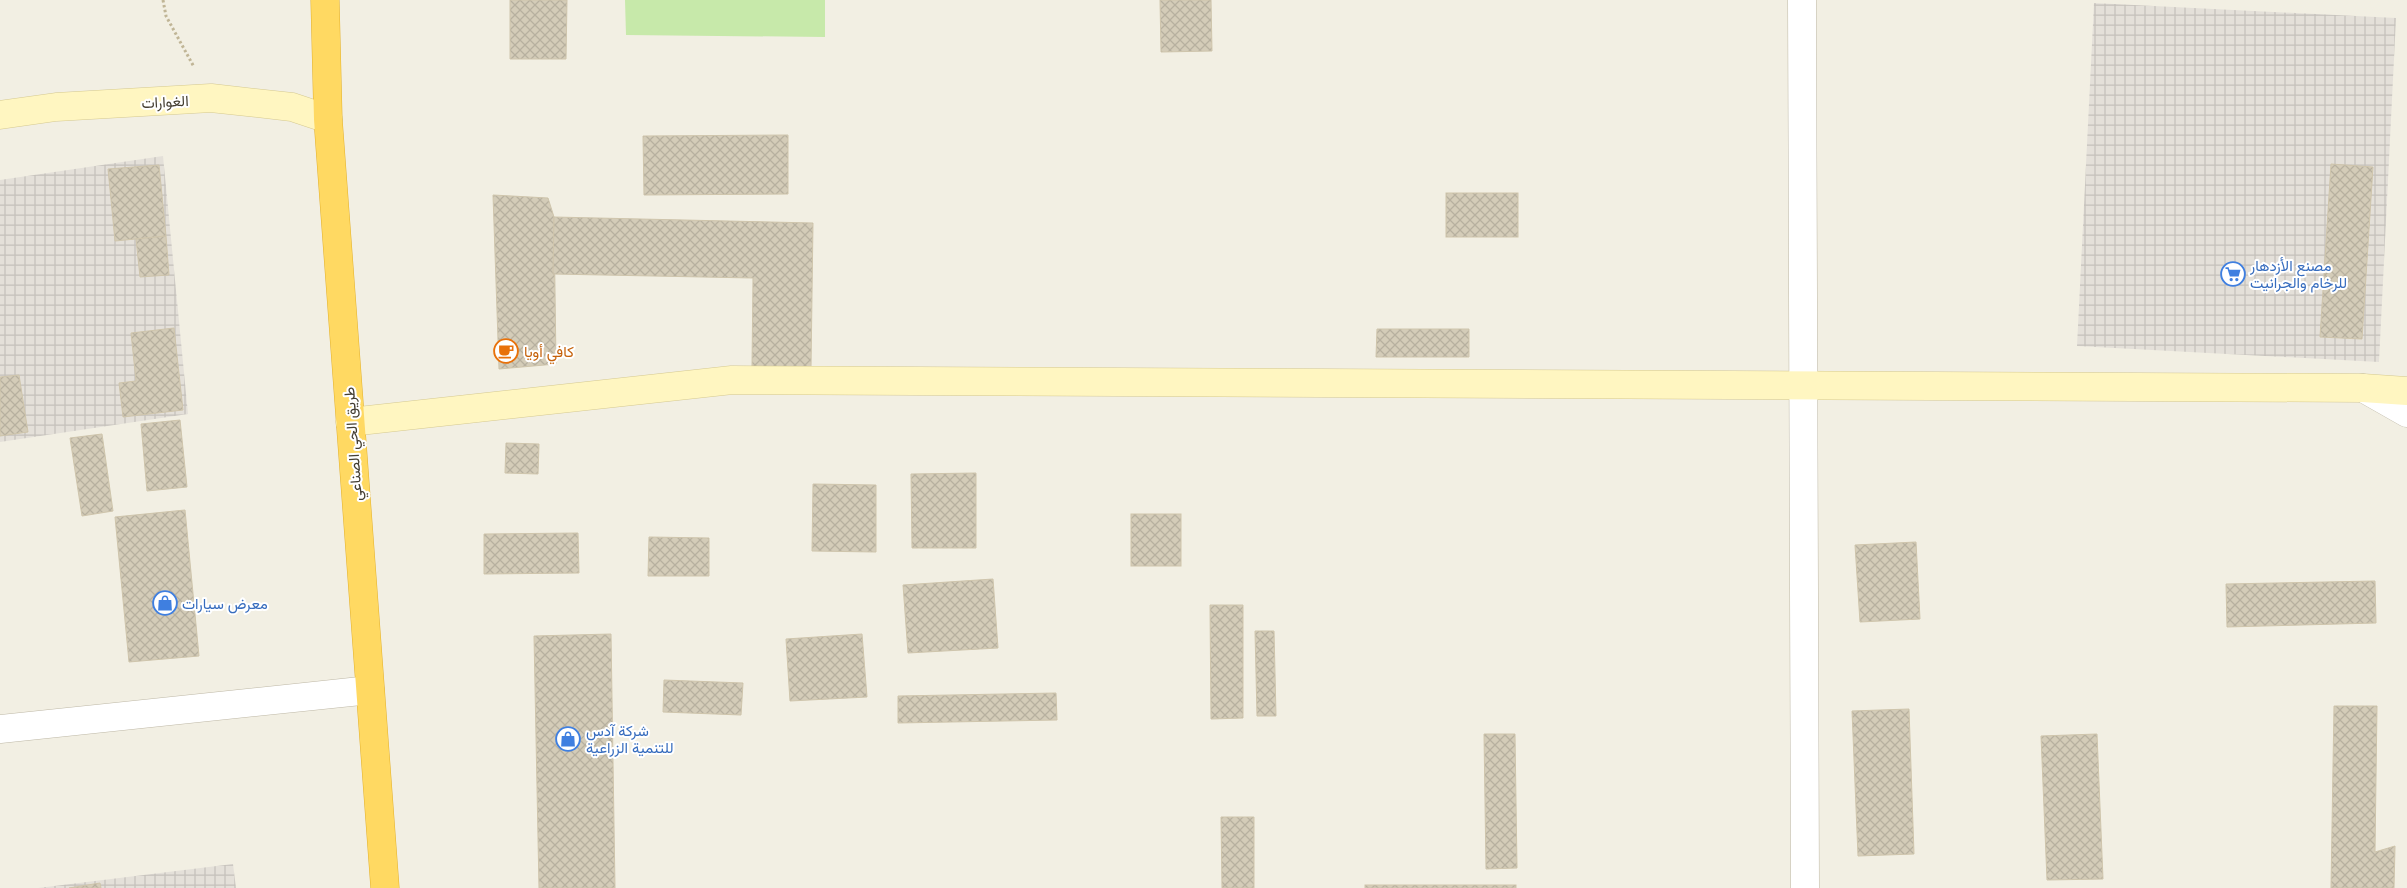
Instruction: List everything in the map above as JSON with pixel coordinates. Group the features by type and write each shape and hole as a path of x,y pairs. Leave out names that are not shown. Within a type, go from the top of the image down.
{"highway":[{"name":"طريق الحي الصناعي","path":"325,0 328,119 385,888"}],"street":[{"path":"1802,0 1805,888"},
{"name":"الغوارات","path":"0,115 56,107 211,98 292,107 328,119"},
{"path":"350,422 732,380 2363,388 2407,391"},
{"path":"2363,388 2407,413"},
{"path":"0,729 370,690"}],"path":[{"path":"163,0 166,16 211,98"}],"shaded area":[{"path":"2094,3 2396,18 2379,362 2077,346"},
{"path":"163,156 188,414 0,442 0,180"},
{"path":"233,864 236,888 38,888"}],"green space":[{"path":"625,0 825,0 825,37 626,35"}],"building":[{"path":"510,0 567,0 566,59 510,59"},
{"path":"1160,0 1211,0 1212,51 1161,52"},
{"path":"788,135 788,194 644,195 643,136"},
{"path":"2331,164 2373,167 2362,339 2320,337"},
{"path":"159,165 166,236 115,241 108,169"},
{"path":"1446,193 1518,193 1518,237 1446,237"},
{"path":"493,195 548,198 554,217 556,364 499,369"},
{"path":"554,217 813,223 811,368 752,367 753,278 553,274"},
{"path":"166,236 169,275 140,277 136,239"},
{"path":"174,328 183,410 123,417 119,383 136,381 131,333"},
{"path":"1377,329 1469,329 1469,357 1376,357"},
{"path":"19,375 28,432 0,436 0,377"},
{"path":"180,420 187,487 147,491 141,424"},
{"path":"102,434 113,511 82,516 70,438"},
{"path":"506,443 539,444 538,474 505,473"},
{"path":"976,473 976,548 912,548 911,474"},
{"path":"813,484 876,485 876,552 812,551"},
{"path":"185,510 199,656 129,662 115,517"},
{"path":"1131,514 1181,514 1181,566 1131,566"},
{"path":"578,533 579,573 484,574 484,534"},
{"path":"649,537 709,538 709,576 648,576"},
{"path":"1916,542 1920,619 1860,622 1855,545"},
{"path":"993,579 998,648 908,653 903,585"},
{"path":"2375,581 2376,623 2227,627 2226,584"},
{"path":"1210,605 1243,605 1243,718 1211,719"},
{"path":"1255,631 1274,631 1276,716 1257,716"},
{"path":"611,634 615,888 539,888 534,636"},
{"path":"862,634 867,697 790,701 786,639"},
{"path":"664,680 743,683 741,715 663,712"},
{"path":"1056,693 1057,720 898,723 898,696"},
{"path":"2334,706 2377,706 2375,852 2395,846 2394,888 2331,888"},
{"path":"1909,709 1914,854 1858,856 1852,711"},
{"path":"1484,734 1515,734 1517,868 1486,869"},
{"path":"2097,734 2103,879 2047,880 2041,736"},
{"path":"1221,817 1254,817 1254,888 1222,888"},
{"path":"100,883 101,888 69,888"},
{"path":"1365,885 1516,885 1516,888 1365,888"}],"place":[{"name":"مصنع الأزدهار للرخام والجرانيت","path":"2233,274"},
{"name":"كافي أويا","path":"506,351"},
{"name":"معرض سيارات","path":"165,603"},
{"name":"شركة آدس للتنمية الزراعية","path":"568,739"}]}
